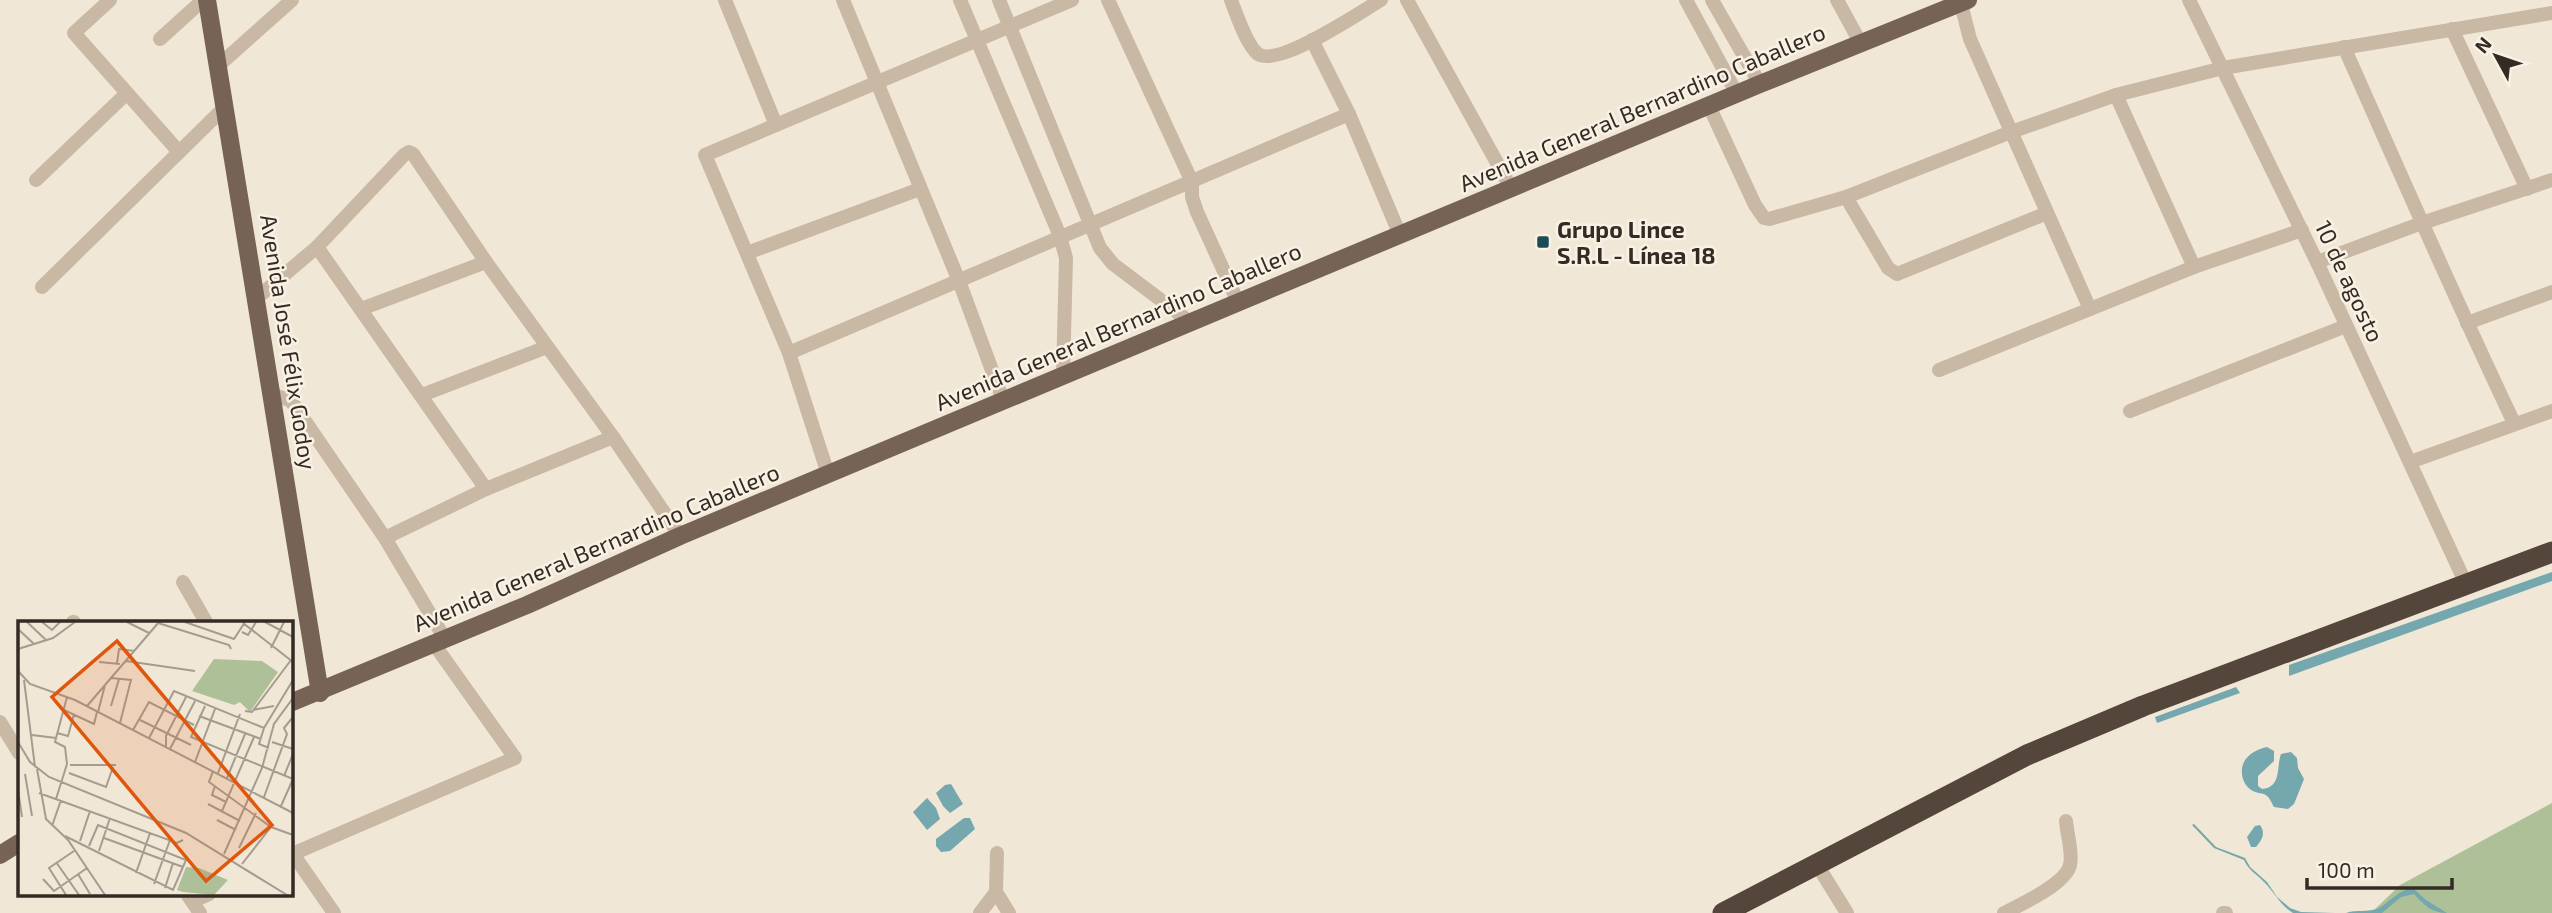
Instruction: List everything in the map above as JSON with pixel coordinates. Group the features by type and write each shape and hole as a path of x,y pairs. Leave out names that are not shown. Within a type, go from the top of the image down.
{"highway":[{"path":"1723,913 2027,755 2143,706 2552,552"}],"main road":[{"name":"Avenida José Félix Godoy","path":"205,0 257,298 320,693"},
{"name":"Avenida General Bernardino Caballero","path":"292,703 1003,400 1963,1"},
{"path":"0,855 18,844"}],"street":[{"path":"110,0 74,33 179,152"},
{"path":"160,38 205,0"},
{"path":"218,66 292,0"},
{"path":"725,0 776,125"},
{"path":"843,0 959,281 1003,400"},
{"path":"960,0 1060,236 1066,258 1063,376"},
{"path":"999,0 1100,248 1114,264 1190,322"},
{"path":"828,474 789,353 705,155 1072,0"},
{"path":"1108,0 1192,182 1192,197 1197,212 1238,302"},
{"path":"1114,14 1121,0"},
{"path":"1231,0 1252,49 1262,56 1279,55 1312,40 1381,0"},
{"path":"1407,0 1511,188"},
{"path":"1686,0 1737,94"},
{"path":"1712,0 1760,84"},
{"path":"1837,0 1860,43"},
{"name":"10 de agosto","path":"2189,0 2302,230 2466,583"},
{"path":"1963,1 1970,39 2090,309"},
{"path":"1709,106 1755,205 1764,218 1774,218 1846,197 2116,94 2223,68 2552,13"},
{"path":"2452,29 2527,189"},
{"path":"1312,40 1349,114 1400,235"},
{"path":"2344,47 2422,223 2455,290 2467,323 2515,423"},
{"path":"1720,63 1741,52"},
{"path":"36,180 127,93"},
{"path":"2116,94 2194,267"},
{"path":"42,287 225,107"},
{"path":"789,353 1349,114"},
{"path":"257,298 317,247 400,159 409,152 413,154 680,536"},
{"path":"2317,262 2422,223 2552,180"},
{"path":"747,253 920,188"},
{"path":"1846,197 1888,268 1898,274 2047,213"},
{"path":"1939,370 2194,267 2302,230"},
{"path":"317,247 486,489"},
{"path":"361,309 486,262"},
{"path":"2467,323 2552,292"},
{"path":"2130,411 2346,326"},
{"path":"422,395 547,346"},
{"path":"273,395 290,400 294,405 385,538 439,642 515,758 292,854 334,913"},
{"path":"2410,462 2552,411"},
{"path":"385,538 486,489 613,438"},
{"path":"183,582 205,621"},
{"path":"0,722 18,751"},
{"path":"2004,913 2047,889 2067,873 2071,865 2066,821"},
{"path":"997,853 996,892 1009,913"},
{"path":"1816,863 1847,913"},
{"path":"980,913 996,892"}],"green space":[{"path":"2552,803 2552,913 2371,913 2400,885"}],"water":[{"path":"2552,572 2552,581 2289,676 2289,665"},
{"path":"2236,687 2240,693 2157,723 2155,717"},
{"path":"2267,747 2274,751 2274,761 2258,776 2258,786 2262,789 2273,785 2281,754 2291,752 2297,758 2298,768 2304,779 2294,804 2288,809 2274,807 2264,794 2250,789 2243,778 2242,770 2246,759 2254,752"},
{"path":"951,784 963,804 950,813 936,793 945,785"},
{"path":"927,798 936,808 940,819 927,830 913,812"},
{"path":"964,818 970,818 975,829 950,851 941,852 936,846 936,839"},
{"path":"2192,825 2216,847 2245,858 2277,897 2290,908 2301,912 2335,913 2293,913 2288,910 2248,867 2244,860 2214,848"},
{"path":"2260,825 2263,831 2261,839 2256,847 2251,847 2247,837 2255,826"},
{"path":"2413,888 2447,913 2429,908 2414,894 2401,897 2382,913 2346,913 2379,908 2399,893"}],"place":[{"name":"Grupo Lince S.R.L - Línea 18","path":"1543,242"}]}
